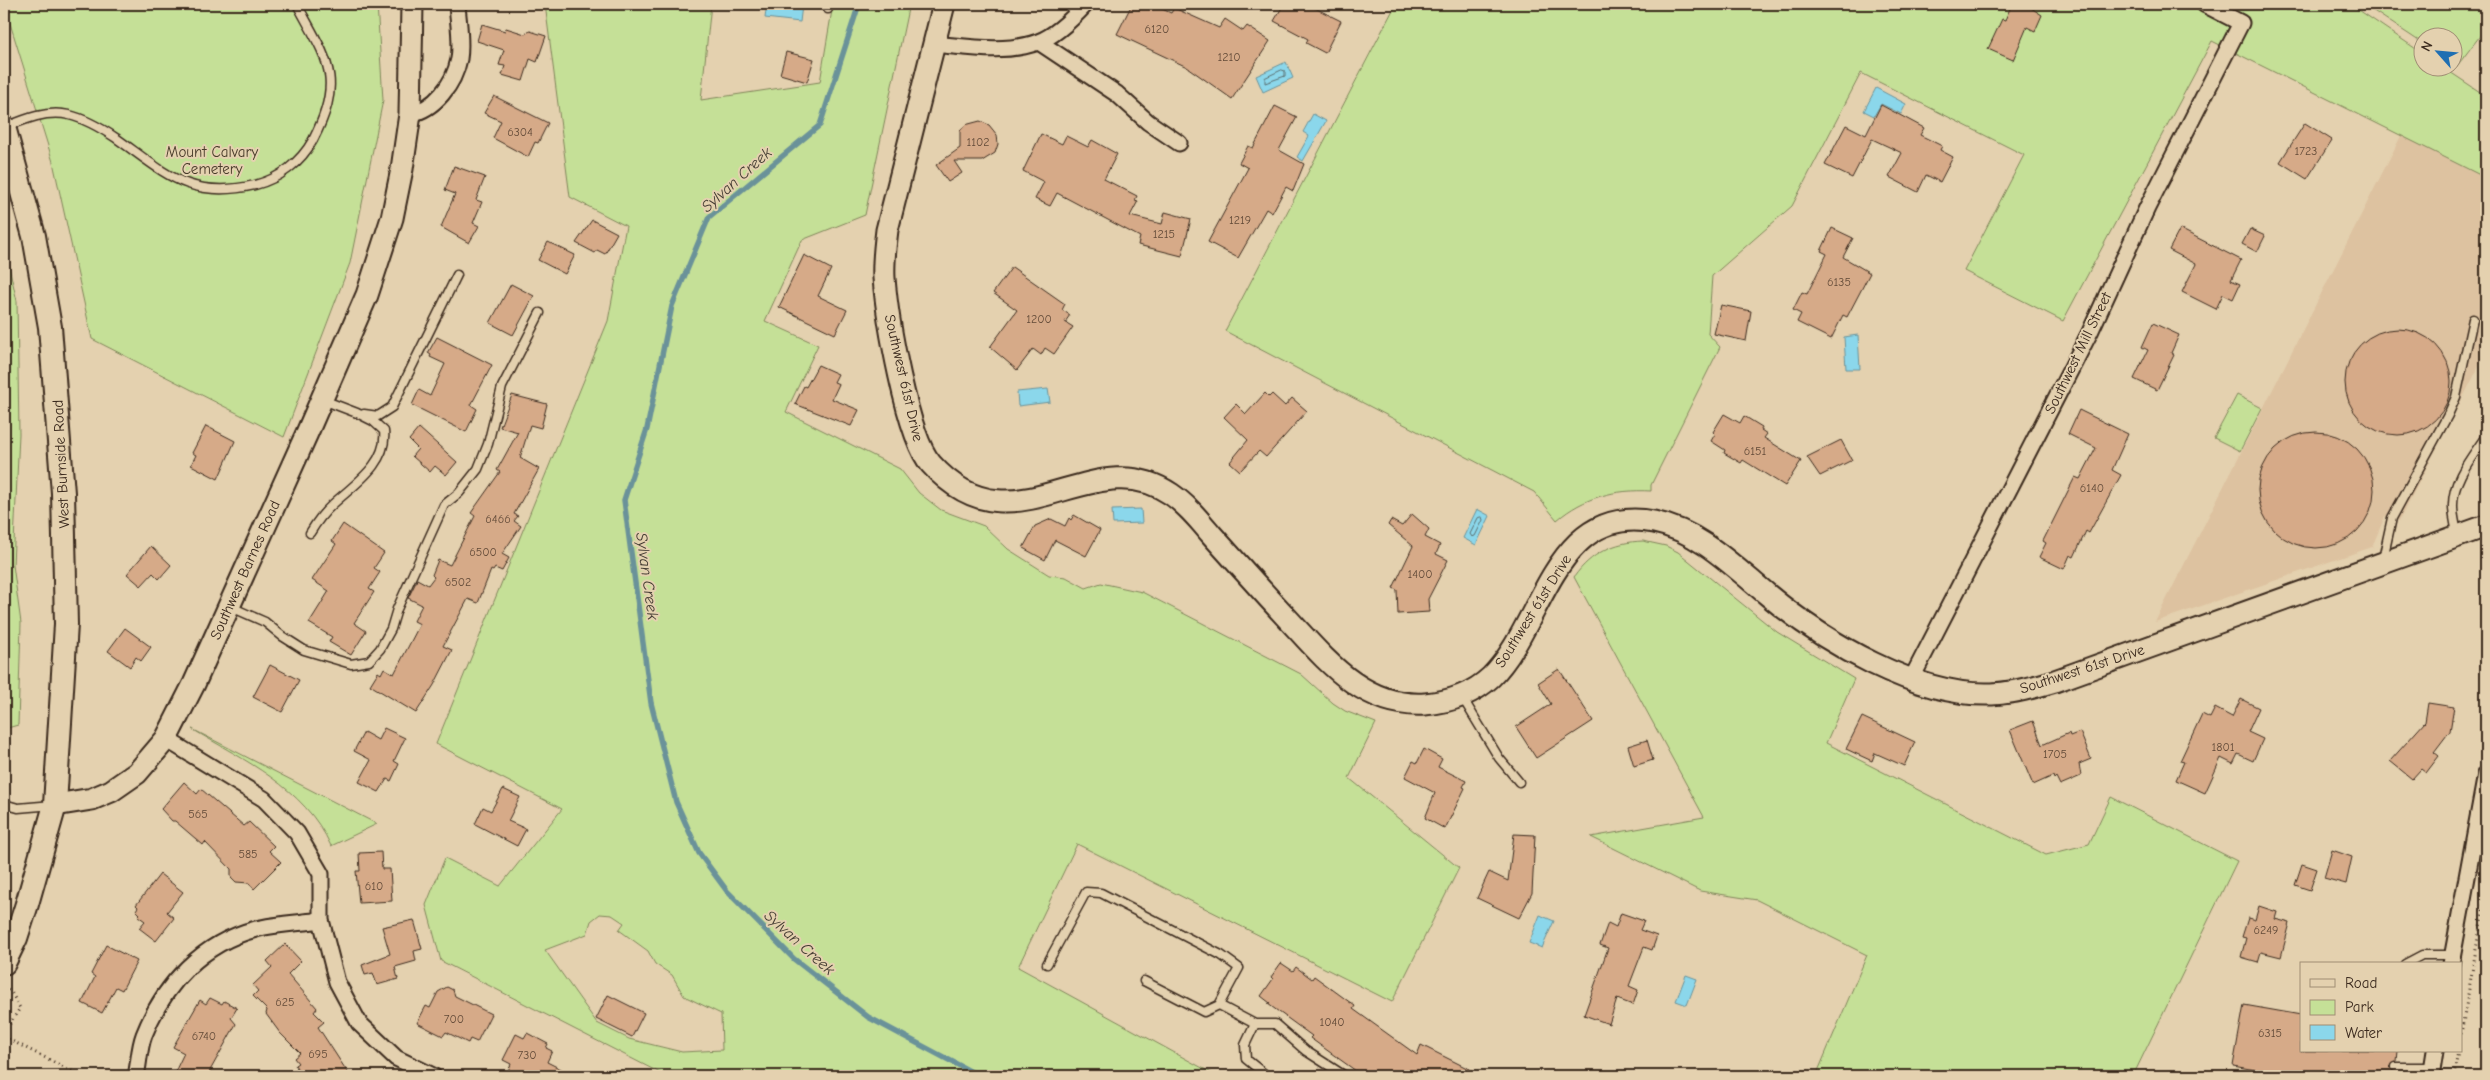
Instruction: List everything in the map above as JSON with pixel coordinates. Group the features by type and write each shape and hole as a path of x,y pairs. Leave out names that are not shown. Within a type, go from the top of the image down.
{"main road":[{"name":"West Burnside Road","path":"4,128 29,216 43,281 56,376 64,494 66,624 55,805"},
{"path":"4,963 16,938 25,912 55,805"}],"street":[{"name":"Southwest Barnes Road","path":"55,805 92,799 111,791 137,773 166,739 194,684 321,400 367,295 386,241 402,169 410,114 412,4"},
{"path":"410,114 421,112 434,103 454,73 459,59 460,39 457,4"},
{"name":"Southwest 61st Drive","path":"944,4 887,230 884,259 886,296 898,362 914,434 929,462 956,485 971,494 996,502 1017,502 1117,478 1139,479 1152,482 1187,507 1330,665 1369,693 1398,702 1426,704 1461,696 1491,677 1524,631 1559,563 1571,548 1603,527 1621,522 1638,520 1668,526 1698,539 1805,624 1837,644 1911,680 1939,689 1963,693 1992,694 2032,688 2486,526"},
{"path":"934,44 985,49 1017,47 1039,42 1062,26 1086,4"},
{"name":"Southwest Mill Street","path":"1911,680 2090,332 2147,208 2241,23 2204,4"},
{"path":"1039,42 1116,94 1148,122 1179,144"},
{"path":"166,739 264,799 297,833 321,874 320,920 337,982 359,1023 396,1058 433,1076"},
{"path":"2452,959 2486,774"},
{"path":"136,1076 143,1037 156,1009 173,981 200,955 256,929 320,920"},
{"path":"2432,1072 2436,1052"}],"lane":[{"path":"4,128 27,118 47,114 66,114 102,128 173,179 188,186 222,191 266,183 286,171 308,150 321,124 329,100 331,78 326,59 297,4"},
{"path":"357,413 378,416 392,407 456,275"},
{"path":"229,606 265,622 304,650 328,659 351,664 369,660 380,649 391,629 396,609 444,505 459,493 478,469 488,444 502,387 540,312"},
{"path":"2382,564 2392,518 2448,415 2456,396 2473,319"},
{"path":"310,533 332,504 361,482 376,460 385,440 384,430 373,421 321,400"},
{"path":"2458,537 2453,507 2455,494 2462,471 2486,436"},
{"path":"1461,696 1499,758 1519,782"},
{"path":"4,804 18,808 55,805"},
{"path":"1047,964 1086,892 1101,893 1221,955 1239,968 1219,1005 1204,1012 1144,981"},
{"path":"2409,962 2422,955 2452,959"},
{"path":"1219,1005 1255,1024 1275,1024 1306,1051 1345,1076"},
{"path":"1255,1024 1245,1044 1246,1059 1267,1076"},
{"path":"2396,1067 2432,1072"}],"path":[{"path":"2462,1028 2486,893"},
{"path":"4,987 11,992 20,1008 4,1035 82,1076"},
{"path":"2454,1076 2458,1052"}],"shaded area":[{"path":"2402,134 2486,178 2486,353 2399,521 2385,516 2372,547 2155,622"}],"green space":[{"name":"Mount Calvary Cemetery","path":"4,4 377,4 383,100 350,263 284,437 92,339 53,162"},
{"path":"545,4 711,4 701,100 820,82 833,4 909,4 865,215 802,240 765,321 818,345 786,412 900,469 919,493 941,510 984,526 1008,549 1049,575 1066,577 1086,588 1101,583 1142,592 1301,674 1333,703 1345,711 1376,723 1349,778 1459,868 1392,1002 1077,844 1018,967 1217,1076 666,1076 441,961 426,905 445,858 500,886 562,809 436,744 608,321 626,226 570,197","holes":["600,914 612,915 624,923 619,930 648,951 655,964 672,975 684,996 721,1014 722,1050 682,1052 629,1039 597,1023 545,950 587,934 591,921"]},
{"path":"1396,4 2350,4 2412,46 2412,78 2459,78 2486,96 2486,178 2212,41 2063,321 1964,271 2024,155 1861,73 1792,206 1712,276 1708,334 1720,347 1651,485 1651,491 1625,491 1601,496 1578,505 1557,520 1534,492 1225,331"},
{"path":"2363,4 2486,4 2486,28 2462,59 2462,28 2412,28 2412,36"},
{"path":"4,245 17,301 19,434 13,565 21,623 18,725 4,729"},
{"path":"2237,395 2262,408 2240,451 2214,438"},
{"path":"1643,541 1666,546 1678,552 1777,632 1854,679 1826,743 2046,855 2089,844 2111,797 2237,861 2133,1076 1816,1076 1867,955 1757,900 1700,891 1591,837 1704,817 1574,577 1588,561 1604,550 1622,544"},
{"path":"192,729 377,824 331,846 319,825 289,791 271,777"}],"water":[{"path":"767,4 802,5 800,22 765,18"},
{"path":"1286,62 1293,78 1263,92 1256,76"},
{"path":"1876,88 1906,104 1901,114 1881,104 1874,116 1864,111"},
{"path":"1313,114 1326,121 1303,161 1297,157 1309,136 1303,132"},
{"path":"1858,335 1860,369 1846,369 1844,337"},
{"path":"1048,389 1050,402 1018,406 1017,392"},
{"path":"1141,509 1142,523 1113,524 1112,510"},
{"path":"1477,509 1490,516 1476,545 1463,538"},
{"path":"1540,915 1554,921 1542,948 1529,943"},
{"path":"1686,975 1697,979 1687,1005 1676,1001"}],"building":[{"path":"1132,4 1151,4 1171,13 1174,8 1219,28 1225,19 1243,31 1247,26 1270,41 1232,99 1187,67 1117,34"},
{"path":"1284,4 1307,4 1341,21 1325,53 1306,43 1308,39 1274,21"},
{"path":"2012,4 2025,4 2042,15 2035,31 2027,27 2013,60 1988,49 2002,19 2005,20"},
{"path":"482,24 505,31 506,28 525,34 530,31 546,36 537,62 530,59 523,81 502,75 505,66 499,65 504,50 477,41"},
{"path":"786,52 814,59 807,82 780,74"},
{"path":"494,96 548,123 538,143 535,142 528,157 493,138 501,121 484,113"},
{"path":"1881,105 1924,128 1920,135 1942,146 1940,150 1953,157 1940,182 1926,175 1918,192 1889,177 1902,153 1872,139 1852,178 1825,165 1846,125 1866,135"},
{"path":"1275,106 1297,117 1279,150 1304,164 1293,191 1286,187 1272,213 1266,209 1238,258 1208,242 1248,168 1239,163 1248,146 1253,148"},
{"path":"980,121 989,125 997,135 998,144 995,153 982,161 954,161 962,173 948,182 936,165 960,148 960,131 965,125"},
{"path":"2305,123 2332,140 2307,179 2280,162"},
{"path":"1041,134 1062,144 1066,136 1088,147 1092,140 1117,154 1104,179 1137,196 1135,200 1138,201 1130,216 1162,224 1165,212 1191,219 1182,256 1138,245 1140,237 1057,193 1050,206 1035,199 1044,182 1023,171"},
{"path":"454,166 485,177 476,200 482,202 473,223 479,226 469,243 441,227 455,194 445,190"},
{"path":"592,220 617,233 605,254 597,250 595,253 576,243"},
{"path":"1832,228 1853,238 1843,257 1870,273 1847,317 1843,315 1831,339 1797,322 1801,314 1793,310 1802,292 1807,294 1827,254 1821,251"},
{"path":"2180,229 2241,260 2231,280 2240,284 2233,299 2223,294 2216,309 2182,292 2196,264 2169,250"},
{"path":"2250,229 2265,236 2257,252 2242,244"},
{"path":"548,242 575,255 565,274 538,260"},
{"path":"804,255 831,269 818,296 847,310 835,334 779,307"},
{"path":"1012,267 1065,304 1062,310 1070,315 1065,322 1073,327 1054,354 1045,348 1041,355 1033,349 1017,370 990,347 1017,310 993,293"},
{"path":"511,284 534,296 513,335 490,323"},
{"path":"1721,305 1751,311 1746,341 1714,334"},
{"path":"2153,323 2179,335 2171,353 2174,355 2157,390 2134,379 2148,350 2142,347"},
{"path":"2398,329 2418,333 2436,344 2447,362 2451,382 2447,402 2436,420 2418,431 2398,435 2378,431 2360,420 2349,402 2345,382 2349,362 2360,344 2378,333"},
{"path":"437,337 492,365 471,405 477,409 466,432 412,405 419,390 430,396 445,364 430,357 431,355 428,353"},
{"path":"818,365 838,374 834,382 839,384 832,399 859,410 851,426 795,404"},
{"path":"1265,393 1269,397 1272,394 1285,406 1292,398 1307,411 1266,457 1259,451 1240,471 1230,462 1248,440 1224,417 1236,404 1246,414"},
{"path":"512,395 547,404 541,428 530,425 520,458 539,469 514,514 518,516 514,521 521,526 502,554 509,558 502,571 495,568 493,571 491,570 478,603 468,599 443,646 452,650 434,685 416,713 370,685 378,672 381,674 384,668 394,674 420,624 414,621 422,605 408,598 417,579 428,585 434,577 432,575 438,560 450,565 475,516 471,513 500,472 497,470 518,432 500,427"},
{"path":"2079,410 2128,434 2112,470 2121,475 2089,533 2086,531 2074,557 2070,555 2064,569 2039,557 2046,543 2043,541 2075,477 2080,479 2096,448 2068,434"},
{"path":"1724,414 1740,423 1744,416 1762,427 1761,430 1767,434 1764,438 1801,461 1785,486 1743,460 1741,463 1724,453 1725,450 1711,441 1715,434 1713,432"},
{"path":"206,426 235,441 218,479 191,465 196,455 192,453"},
{"path":"419,428 457,462 446,475 435,466 430,472 412,456 418,449 409,440"},
{"path":"2316,432 2338,437 2357,449 2369,468 2374,490 2369,512 2357,531 2338,543 2316,548 2294,543 2275,531 2263,512 2258,490 2263,468 2275,449 2294,437"},
{"path":"1841,440 1852,460 1820,476 1807,457"},
{"path":"1412,514 1429,529 1425,537 1440,545 1436,554 1448,560 1428,599 1429,612 1398,614 1397,590 1393,588 1413,546 1388,525 1391,520 1402,526"},
{"path":"1074,515 1100,530 1086,556 1055,540 1045,560 1023,548 1035,526 1051,519 1065,526 1069,518 1071,520"},
{"path":"343,524 384,553 374,568 380,572 369,589 374,592 354,623 366,631 351,655 329,642 332,637 309,623 329,591 312,580 336,544 332,541"},
{"path":"151,546 171,565 159,579 153,573 141,586 127,574"},
{"path":"125,628 151,647 141,661 136,657 130,667 108,651"},
{"path":"270,665 299,680 282,712 253,697"},
{"path":"1559,669 1593,721 1536,758 1516,727 1551,704 1538,683"},
{"path":"2241,699 2259,708 2248,732 2263,739 2253,761 2238,754 2233,764 2221,758 2205,793 2176,780 2184,762 2180,761 2202,714 2210,718 2215,708 2232,717"},
{"path":"2428,703 2454,707 2450,731 2434,752 2439,756 2426,773 2421,769 2412,779 2390,761 2425,722"},
{"path":"1862,717 1915,742 1904,766 1875,753 1872,761 1846,749"},
{"path":"2033,721 2042,745 2069,733 2070,736 2080,732 2091,759 2079,764 2081,776 2060,785 2056,777 2054,779 2053,776 2033,785 2010,730"},
{"path":"384,728 405,738 394,761 399,764 391,781 387,779 379,792 359,782 371,760 354,751 364,732 378,740"},
{"path":"1647,740 1653,760 1634,766 1628,746"},
{"path":"1424,749 1442,759 1438,767 1466,781 1463,787 1465,788 1445,829 1425,818 1435,793 1405,777 1413,761 1417,763"},
{"path":"184,782 197,794 201,789 244,826 249,822 274,846 269,851 281,862 254,889 249,883 236,882 231,877 231,869 205,842 203,845 175,821 172,821 161,809"},
{"path":"503,789 520,797 508,821 526,829 517,846 475,824 483,807 491,811"},
{"path":"1514,834 1535,835 1532,893 1519,918 1477,898 1489,872 1508,881"},
{"path":"2332,850 2352,857 2346,884 2324,878"},
{"path":"381,852 382,869 390,869 392,901 359,903 356,871 360,871 359,853"},
{"path":"2302,864 2317,869 2310,890 2295,885"},
{"path":"160,874 183,892 167,912 174,918 156,941 139,928 145,921 138,916 140,914 136,910 138,907 136,905"},
{"path":"2259,906 2277,912 2275,919 2290,923 2281,957 2261,952 2258,962 2241,957 2246,938 2242,937 2248,918 2255,920"},
{"path":"1621,913 1644,921 1640,930 1657,936 1652,950 1644,947 1629,986 1638,990 1633,1005 1617,999 1609,1024 1584,1015 1608,948 1600,945 1608,923 1616,927"},
{"path":"414,920 422,949 414,951 416,961 395,967 398,979 377,985 373,973 365,975 362,965 390,954 382,927"},
{"path":"285,944 301,961 288,974 317,1008 314,1012 324,1022 318,1027 350,1076 302,1076 295,1065 298,1063 294,1058 300,1053 280,1033 266,1014 267,1010 253,996 258,991 253,985 272,967 267,961"},
{"path":"106,945 137,961 122,990 116,987 102,1013 82,1003 95,977 91,974"},
{"path":"1281,963 1293,971 1296,967 1312,979 1314,976 1355,1006 1353,1009 1417,1055 1421,1045 1483,1076 1363,1076 1310,1038 1312,1036 1268,1004 1270,1003 1261,996"},
{"path":"447,987 453,990 455,996 491,1014 477,1042 470,1039 468,1043 446,1032 443,1036 417,1023 426,1006 430,1008 438,992"},
{"path":"608,995 644,1013 632,1037 596,1019"},
{"path":"210,998 222,1004 224,1001 237,1008 231,1018 236,1024 207,1076 173,1076 184,1053 173,1047 200,1000 206,1004"},
{"path":"2244,1005 2300,1015 2300,1052 2398,1052 2397,1061 2390,1067 2395,1072 2394,1076 2289,1076 2233,1066"},
{"path":"527,1033 548,1044 546,1048 552,1051 547,1062 575,1076 518,1076 508,1071 511,1064 503,1060 516,1034 524,1038"}],"waterway":[{"name":"Sylvan Creek","path":"859,4 820,125 709,217 672,306 647,429 624,500 651,703 676,802 699,853 727,891 794,959 868,1017 979,1076"}]}
